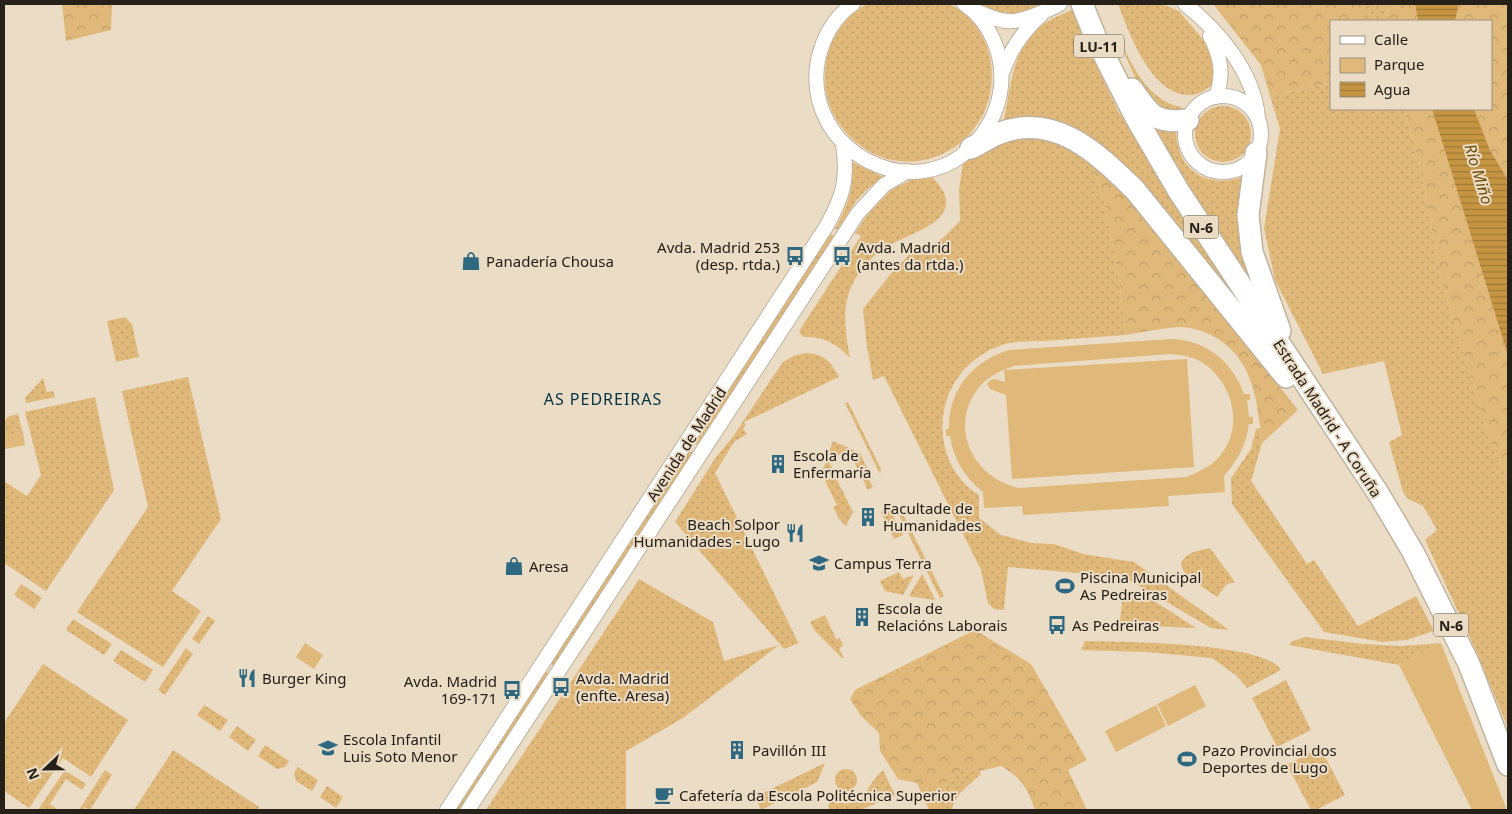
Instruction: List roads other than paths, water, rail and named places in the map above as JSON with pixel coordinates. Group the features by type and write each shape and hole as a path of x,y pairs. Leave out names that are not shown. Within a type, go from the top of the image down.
{"highway":[{"name":"Estrada Madrid - A Coruña","path":"1090,6 1120,87 1153,149 1187,206 1378,492 1423,569 1469,664 1508,764"},
{"path":"1090,6 1132,89 1144,107 1160,120 1188,120"},
{"path":"971,148 995,135 1025,127 1058,131 1091,151 1135,190 1317,416 1331,423"},
{"path":"1256,153 1248,215 1252,252 1291,362"}],"street":[{"path":"853,4 840,16 825,38 820,50 816,70 817,90 822,110 831,128 843,143 862,158 884,168 908,171 920,171 944,165 958,158 971,148 989,126 1000,101 1002,73 998,49 987,27 967,6"},
{"path":"967,6 990,17 1008,22 1043,13 1060,4"},
{"path":"1185,4 1215,31 1240,66 1254,94 1259,122 1260,138 1256,153 1249,162 1229,172 1217,172 1206,168 1197,162 1190,153 1185,131 1191,114 1201,103 1216,97 1227,96 1237,99 1254,112 1259,122"},
{"path":"1002,73 1008,55 1018,39 1043,13"},
{"path":"1202,19 1218,52 1221,66 1221,80 1216,97"},
{"name":"Avenida de Madrid","path":"447,810 838,207 844,191 846,174 843,143"},
{"name":"Avenida de Madrid","path":"468,810 858,213 884,185 908,171"}],"water":[{"path":"1415,4 1459,4 1455,20 1418,20"},
{"name":"Río Miño","path":"1432,110 1474,110 1490,150 1508,180 1508,356"}],"place":[{"name":"Avda. Madrid 253 (desp. rtda.)","path":"795,256"},
{"name":"Avda. Madrid (antes da rtda.)","path":"842,256"},
{"name":"Panadería Chousa","path":"471,261"},
{"name":"Escola de Enfermaría","path":"778,464"},
{"name":"Facultade de Humanidades","path":"868,517"},
{"name":"Beach Solpor Humanidades - Lugo","path":"795,533"},
{"name":"Campus Terra","path":"819,563"},
{"name":"Aresa","path":"514,566"},
{"name":"Piscina Municipal As Pedreiras","path":"1065,586"},
{"name":"Escola de Relacións Laborais","path":"862,617"},
{"name":"As Pedreiras","path":"1057,625"},
{"name":"Burger King","path":"247,678"},
{"name":"Avda. Madrid (enfte. Aresa)","path":"561,687"},
{"name":"Avda. Madrid 169-171","path":"512,690"},
{"name":"Escola Infantil Luis Soto Menor","path":"328,748"},
{"name":"Pavillón III","path":"737,750"},
{"name":"Pazo Provincial dos Deportes de Lugo","path":"1187,759"},
{"name":"Cafetería da Escola Politécnica Superior","path":"664,795"}],"district":[{"name":"AS PEDREIRAS","path":"603,399"}]}
